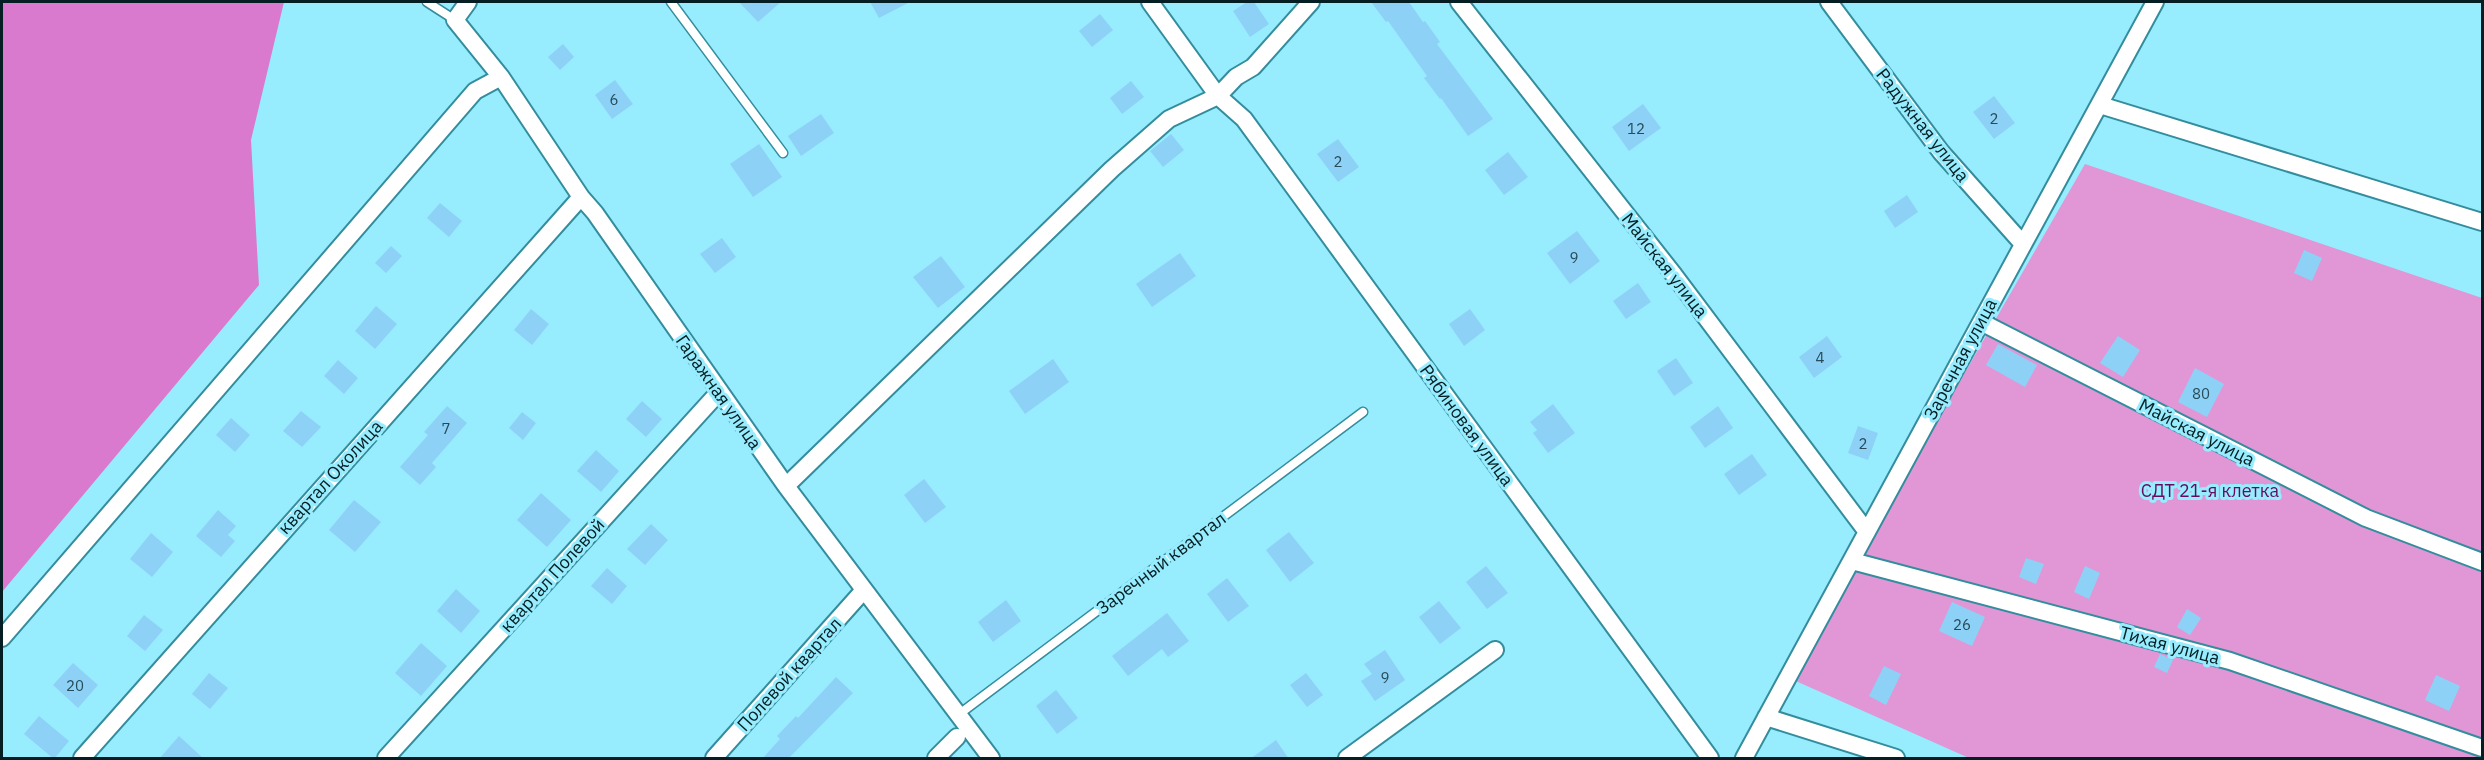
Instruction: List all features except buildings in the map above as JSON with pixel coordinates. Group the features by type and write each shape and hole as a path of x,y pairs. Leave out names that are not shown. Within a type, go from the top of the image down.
{"street":[{"path":"455,20 468,2"},
{"name":"Рябиновая улица","path":"1150,2 1218,96 1244,119 1710,759"},
{"path":"786,486 1112,169 1169,119 1218,96 1236,77 1253,67 1311,2"},
{"name":"Майская улица","path":"1459,2 1674,275 1867,532"},
{"name":"Радужная улица","path":"1829,2 1941,153 2022,243"},
{"name":"Заречная улица","path":"1744,759 2022,243 2100,105 2150,4"},
{"name":"Гаражная улица","path":"455,20 501,77 580,197 595,213 786,486 991,759"},
{"path":"2,638 475,91 501,77"},
{"path":"2100,105 2482,222"},
{"name":"квартал Околица","path":"82,759 580,197"},
{"name":"Майская улица","path":"1981,322 2366,518 2482,562"},
{"name":"квартал Полевой","path":"386,759 719,392"},
{"name":"Тихая улица","path":"1852,561 2230,661 2482,748"},
{"name":"Полевой квартал","path":"714,759 864,590"},
{"path":"1347,759 1495,650"},
{"path":"1767,717 1896,759"},
{"path":"936,759 957,736"}],"lane":[{"path":"427,2 455,20"},
{"path":"671,2 783,153"},
{"name":"Заречный квартал","path":"958,714 1363,411"}],"green space":[{"name":"СДТ 21-я клетка","path":"2085,164 2482,298 2482,758 1969,758 1789,678"}],"shaded area":[{"path":"2,2 284,2 251,140 259,285 2,592"}]}
